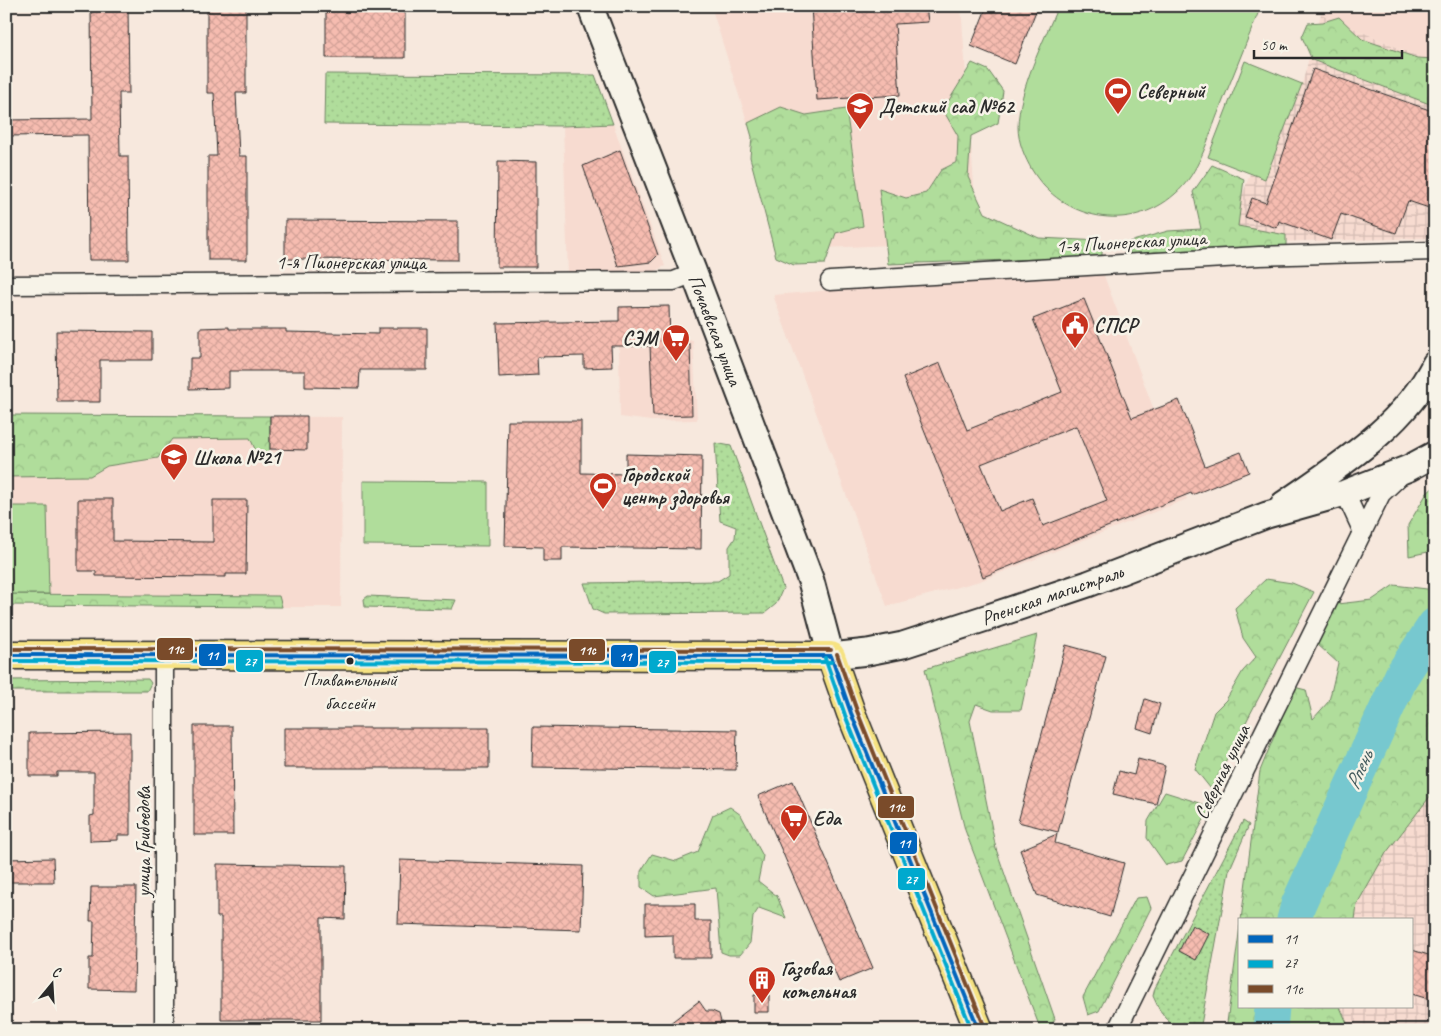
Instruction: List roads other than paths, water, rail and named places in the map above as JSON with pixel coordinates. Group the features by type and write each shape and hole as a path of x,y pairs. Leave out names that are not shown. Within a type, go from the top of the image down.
{"main road":[{"name":"Почаевская улица","path":"590,6 694,273 810,581 831,656"},
{"name":"Рпенская магистраль","path":"1267,515 1351,457 1386,427 1416,395 1435,364"},
{"name":"Рпенская магистраль","path":"831,656 868,652 903,645 1088,584 1267,515 1345,493 1409,468 1435,454"},
{"path":"6,655 831,656 851,713 979,1030"}],"street":[{"name":"1-я Пионерская улица","path":"830,281 1259,256 1435,251"},
{"name":"1-я Пионерская улица","path":"6,285 674,281 694,273"},
{"name":"Северная улица","path":"1117,1030 1334,593 1381,494 1409,468"},
{"path":"1345,493 1362,532"},
{"name":"улица Грибоедова","path":"164,655 164,1030"}],"waterway":[{"name":"Рпень","path":"1295,918 1298,905 1402,675 1435,625"},
{"name":"Рпень","path":"1270,1030 1272,1008"}],"place":[{"name":"Северный","path":"1118,115"},
{"name":"Детский сад №62","path":"860,130"},
{"name":"СПСР","path":"1075,349"},
{"name":"СЭМ","path":"676,362"},
{"name":"Школа №21","path":"174,481"},
{"name":"Городской центр здоровья","path":"603,510"},
{"name":"Плавательный бассейн","path":"350,661"},
{"name":"Еда","path":"794,842"},
{"name":"Газовая котельная","path":"762,1004"}]}
